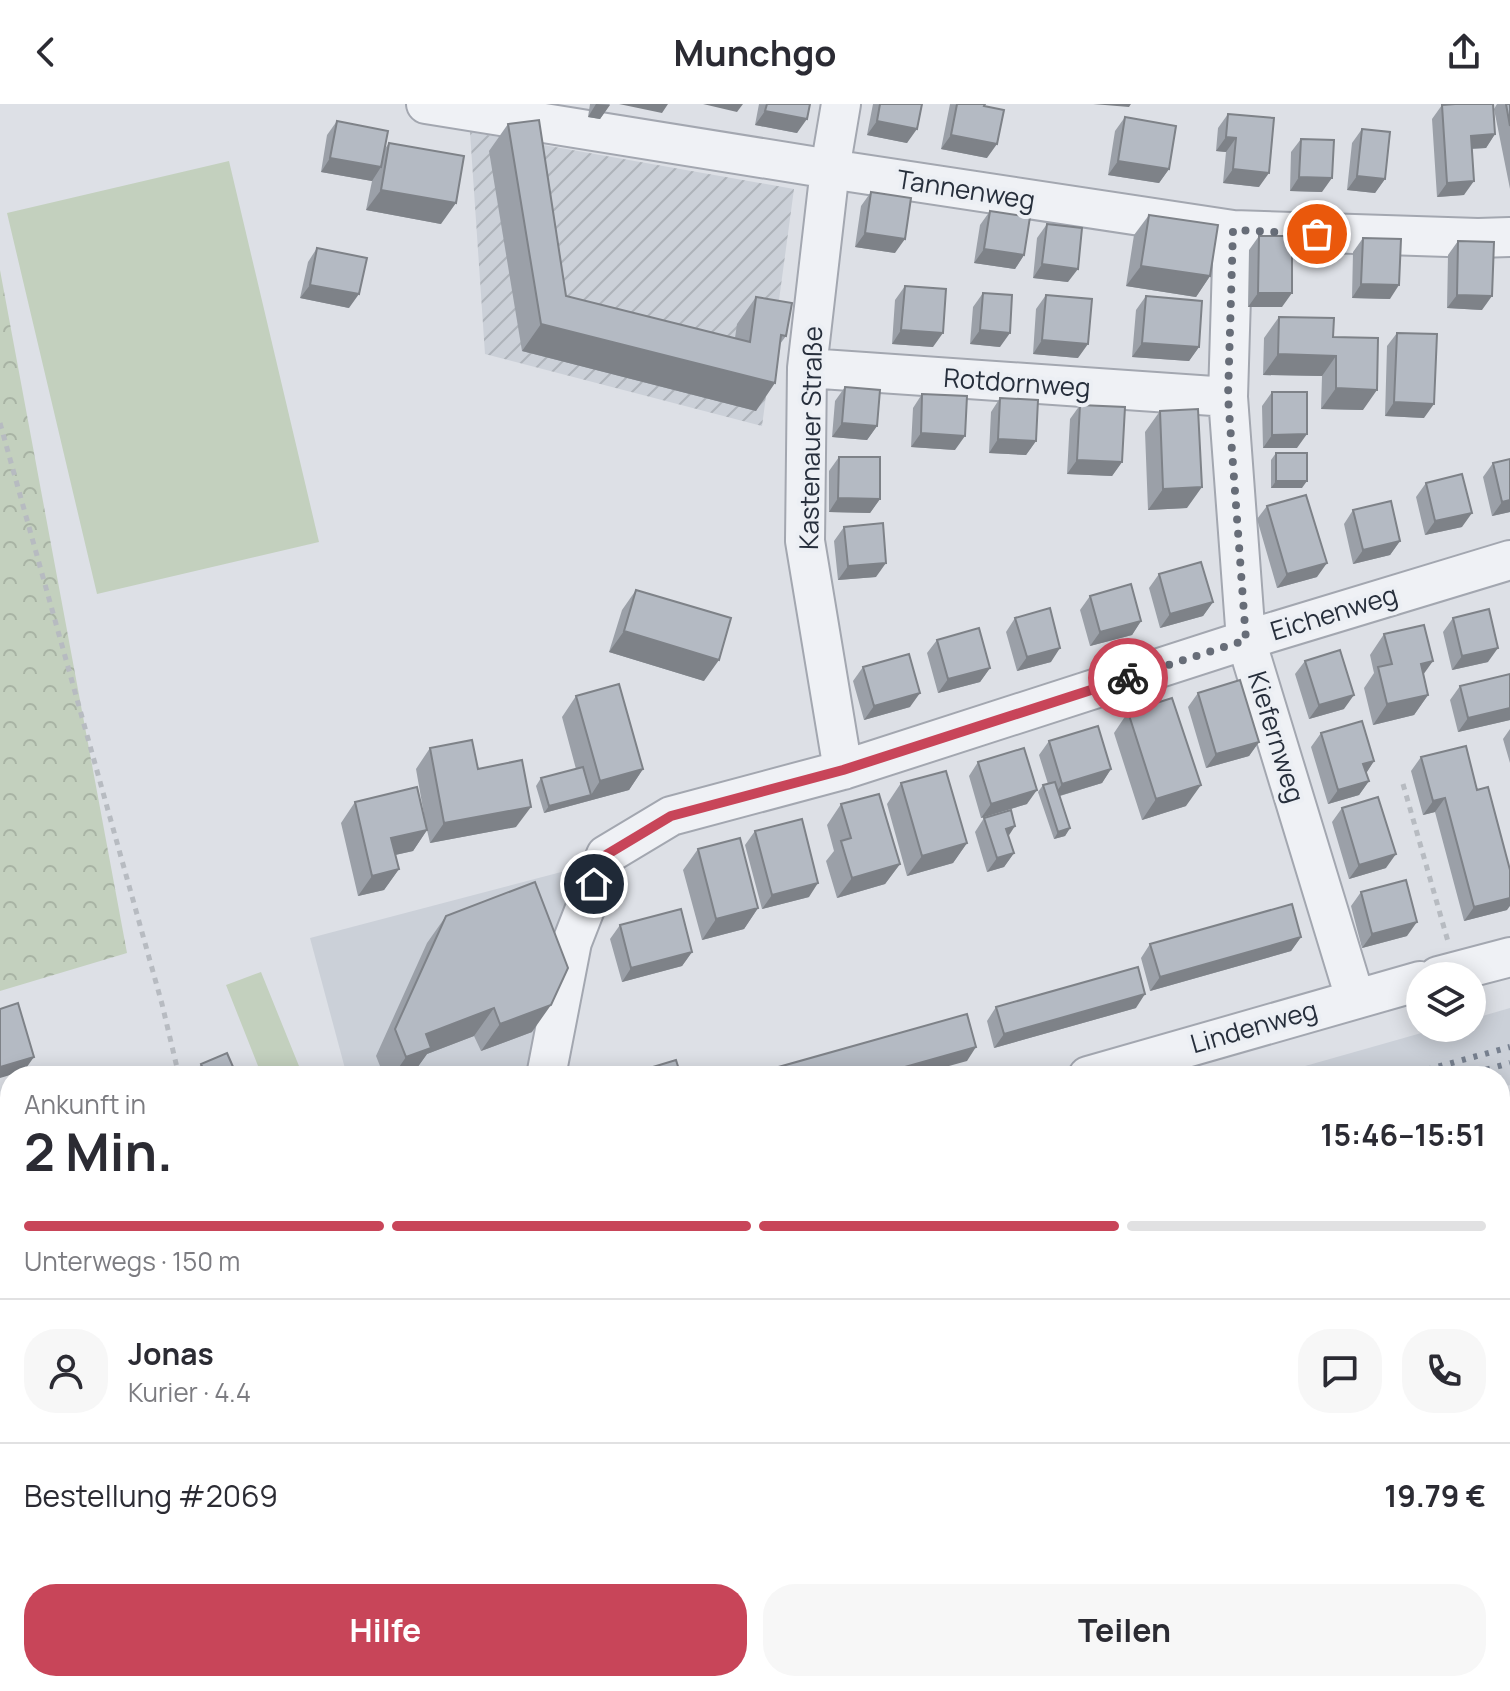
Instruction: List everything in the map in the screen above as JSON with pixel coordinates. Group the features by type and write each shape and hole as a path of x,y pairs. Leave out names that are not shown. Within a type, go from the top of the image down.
{"street":[{"name":"Tannenweg","path":"426,104 1233,230 1510,237"},
{"name":"Kastenauer Straße","path":"841,104 830,169 807,368 805,541 843,770"},
{"name":"Kiefernweg","path":"1233,230 1228,397 1246,640 1355,998"},
{"name":"Rotdornweg","path":"807,368 1228,397"},
{"name":"Eichenweg","path":"548,1066 572,942 606,855 671,816 843,770 1246,640 1510,560"},
{"path":"1486,963 1510,957"},
{"name":"Lindenweg","path":"1122,1066 1406,985"}],"path":[{"path":"0,423 177,1066"},
{"path":"1403,784 1444,962"}],"shaded area":[{"path":"470,132 794,189 762,426 485,354"},
{"path":"588,865 536,1066 344,1066 310,938"},
{"path":"1510,1008 1510,1066 1305,1066 1406,1037 1406,1042 1486,1042 1486,1015"}],"green space":[{"path":"229,161 319,542 97,594 7,213"},
{"path":"0,270 127,953 0,991"},
{"path":"261,972 299,1066 258,1066 226,985"}],"building":[{"path":"767,104 810,104 807,119 765,111"},
{"path":"880,104 922,104 917,129 877,121"},
{"path":"957,104 985,104 1004,110 997,144 951,135"},
{"path":"1493,104 1495,134 1471,136 1474,181 1447,183 1442,105"},
{"path":"1506,104 1510,104 1510,126"},
{"path":"1228,114 1274,118 1269,173 1233,169 1236,138 1226,137"},
{"path":"1125,117 1176,126 1169,169 1118,161"},
{"path":"539,120 566,296 750,342 756,297 792,303 786,336 781,335 775,383 541,324 508,124"},
{"path":"337,121 388,131 381,167 330,158"},
{"path":"1362,129 1390,132 1385,179 1357,176"},
{"path":"1301,139 1334,140 1332,178 1299,177"},
{"path":"389,143 464,156 456,203 381,190"},
{"path":"871,192 911,198 905,239 865,233"},
{"path":"990,211 1030,217 1024,255 984,249"},
{"path":"1149,215 1218,225 1210,276 1141,266"},
{"path":"1047,224 1082,228 1078,269 1042,264"},
{"path":"1259,236 1292,236 1292,293 1258,293"},
{"path":"1363,238 1401,239 1399,285 1361,284"},
{"path":"1458,241 1494,242 1492,296 1457,295"},
{"path":"317,248 367,258 359,294 310,285"},
{"path":"905,286 946,289 943,333 901,330"},
{"path":"983,293 1012,295 1010,333 980,330"},
{"path":"1046,295 1092,299 1088,344 1042,340"},
{"path":"1146,296 1202,301 1199,347 1142,343"},
{"path":"1279,317 1334,318 1333,337 1378,338 1377,390 1336,388 1336,356 1278,354"},
{"path":"1397,333 1437,334 1434,404 1394,402"},
{"path":"845,387 880,390 877,426 842,423"},
{"path":"1272,392 1307,392 1307,434 1272,435"},
{"path":"922,394 967,396 965,436 921,433"},
{"path":"1000,398 1038,400 1036,441 998,439"},
{"path":"1080,405 1125,407 1122,462 1077,460"},
{"path":"1198,409 1202,487 1163,489 1160,411"},
{"path":"1276,453 1307,453 1307,481 1276,481"},
{"path":"839,457 880,457 880,499 838,498"},
{"path":"1510,459 1510,500 1502,502 1493,463"},
{"path":"1462,474 1472,513 1435,521 1426,483"},
{"path":"1306,495 1327,563 1287,574 1267,506"},
{"path":"1391,501 1400,541 1363,550 1353,510"},
{"path":"883,523 886,563 848,566 844,527"},
{"path":"1201,562 1213,602 1170,614 1159,574"},
{"path":"1131,584 1141,621 1100,632 1090,596"},
{"path":"636,590 731,618 719,660 624,631"},
{"path":"1050,608 1060,648 1027,657 1015,618"},
{"path":"1489,609 1498,648 1462,656 1453,618"},
{"path":"1424,625 1433,661 1421,664 1428,695 1387,704 1378,667 1392,664 1384,634"},
{"path":"979,628 990,668 948,679 937,640"},
{"path":"1340,650 1354,695 1319,705 1305,661"},
{"path":"909,654 920,693 874,706 863,667"},
{"path":"1510,674 1510,708 1468,718 1460,686"},
{"path":"1240,680 1259,742 1216,754 1198,693"},
{"path":"619,684 643,769 600,781 576,696"},
{"path":"1172,698 1201,785 1156,799 1128,712"},
{"path":"1362,721 1374,761 1363,764 1369,781 1338,790 1321,733"},
{"path":"1098,726 1111,769 1062,784 1049,741"},
{"path":"472,740 478,769 522,760 531,807 444,823 430,748"},
{"path":"1466,746 1477,790 1488,787 1510,870 1510,898 1474,907 1445,798 1433,801 1421,757"},
{"path":"1024,748 1037,790 991,804 978,762"},
{"path":"583,767 591,795 549,806 541,778"},
{"path":"946,771 967,843 922,856 901,783"},
{"path":"1055,782 1070,828 1058,832 1043,785"},
{"path":"417,787 427,830 391,838 399,869 372,876 355,802"},
{"path":"879,794 900,864 852,878 841,841 851,838 841,804"},
{"path":"1378,797 1396,854 1359,865 1342,808"},
{"path":"1011,810 1015,826 1006,829 1014,853 997,858 984,818"},
{"path":"802,819 818,883 772,895 755,831"},
{"path":"740,838 758,908 716,919 698,849"},
{"path":"1406,880 1417,922 1372,934 1361,892"},
{"path":"535,882 568,968 551,1005 500,1024 494,1008 426,1034 431,1048 406,1057 395,1029 446,916"},
{"path":"1292,904 1301,937 1160,977 1150,944"},
{"path":"681,909 692,952 631,968 620,925"},
{"path":"1138,967 1145,994 1004,1034 996,1007"},
{"path":"18,1003 34,1057 0,1066 0,1009"},
{"path":"967,1014 976,1047 909,1066 782,1066"},
{"path":"227,1053 233,1066 202,1066"},
{"path":"676,1060 678,1066 656,1066"}],"railway":[{"path":"1441,1066 1510,1047"},
{"path":"1499,1066 1510,1063"}],"way so far":[{"path":"1128,678 1246,640 1228,397 1233,230 1317,234"}],"route":[{"path":"594,884 606,855 671,816 843,770 1128,678"}]}
